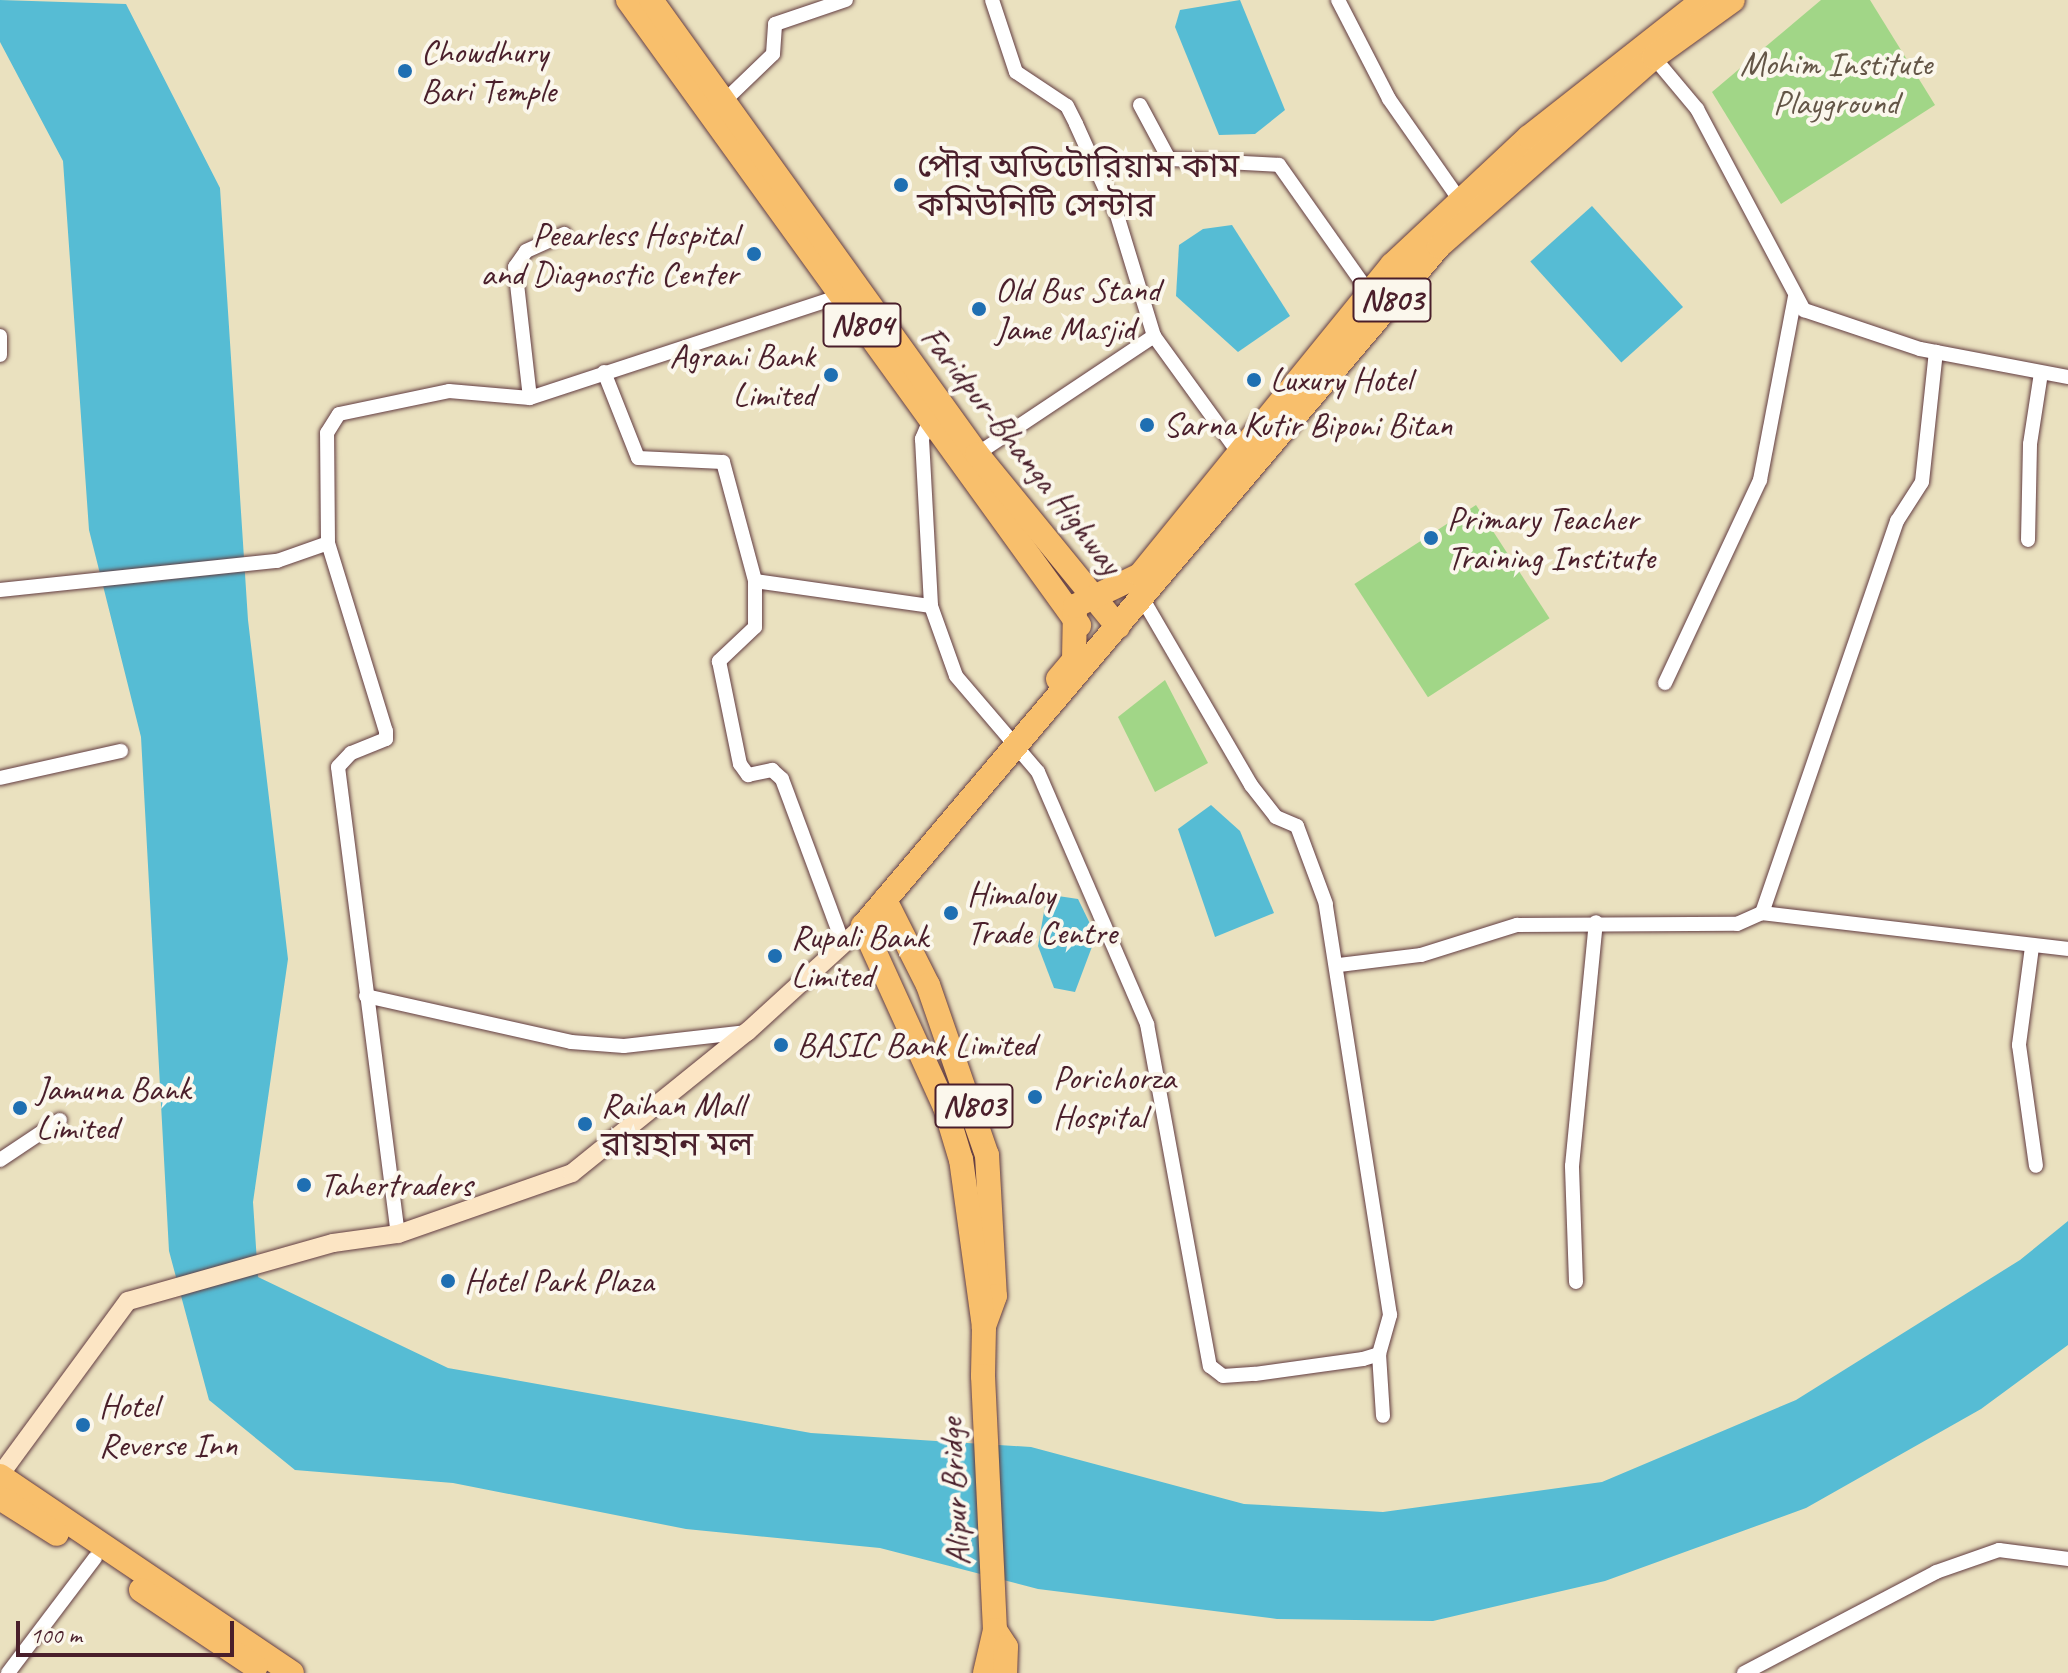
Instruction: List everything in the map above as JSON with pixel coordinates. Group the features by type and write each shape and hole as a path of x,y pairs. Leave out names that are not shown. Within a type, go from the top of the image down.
{"highway":[{"name":"Faridpur-Bhanga Highway","path":"628,0 718,108"},
{"name":"Faridpur-Bhanga Highway","path":"651,0 718,108 849,291 977,454 1000,499 1071,612 1099,647"},
{"name":"N803","path":"1015,747 1020,726 1074,660 1071,612 1089,594 1140,575 1248,464 1439,246 1703,0"},
{"name":"N803","path":"984,1327 961,1160 945,1107 863,926 1099,647 1144,601 1248,464 1368,291 1459,199 1648,51 1733,0"},
{"name":"Faridpur-Bhanga Highway","path":"849,291 930,420 1118,627"},
{"name":"N803","path":"885,900 928,985 987,1155 995,1296 984,1327"},
{"name":"Alipur Bridge","path":"984,1327 983,1376 994,1617"},
{"path":"0,1476 292,1673"},
{"path":"0,1498 265,1673"},
{"name":"N803","path":"985,1673 994,1617"},
{"name":"N803","path":"994,1617 1006,1647 1005,1673"}],"main road":[{"path":"0,1476 128,1301 333,1243 398,1234 572,1173 747,1032 863,926"}],"street":[{"path":"718,108 773,54 775,24 846,0"},
{"path":"992,0 1016,72 1067,106 1076,124 1117,215 1154,336 1248,464"},
{"path":"1338,0 1389,99 1459,199"},
{"path":"1648,51 1697,109 1795,297 1814,317 1936,352 2068,377"},
{"path":"1140,105 1169,159 1279,165 1368,291"},
{"path":"530,398 515,267 526,251 564,234"},
{"path":"398,1234 338,767 351,753 386,739 386,731 328,543 333,502 327,433 339,414 449,391 530,398 849,291"},
{"path":"1665,683 1760,480 1795,297"},
{"path":"0,336 0,355"},
{"path":"977,454 1154,336"},
{"path":"1762,913 1897,521 1922,482 1936,352"},
{"path":"604,372 638,458 723,462 755,581 755,627 719,661 740,764 748,775 772,770 782,779 843,943"},
{"path":"2028,540 2030,444 2041,373"},
{"path":"930,420 922,439 931,606 956,676 1015,747 1055,802 1147,1024 1210,1366 1223,1376 1255,1374 1379,1354"},
{"path":"0,590 277,561 328,543"},
{"path":"755,581 931,606"},
{"path":"1144,601 1251,785 1276,817 1301,833 1339,965 1390,1315 1379,1354 1383,1416"},
{"path":"0,778 121,751"},
{"path":"1339,965 1421,955 1517,925 1596,922 1737,924 1762,913 2068,949"},
{"path":"1576,1282 1572,1166 1596,922"},
{"path":"2032,947 2019,1045 2036,1166"},
{"path":"366,996 571,1042 624,1046 747,1032"},
{"path":"0,1160 60,1120"},
{"path":"1744,1673 1936,1572 1999,1550 2068,1559"},
{"path":"8,1673 95,1558"}],"green space":[{"name":"Mohim Institute Playground","path":"1821,0 1870,0 1935,105 1781,204 1712,92"},
{"path":"1476,505 1550,618 1428,697 1354,584"},
{"path":"1165,680 1208,763 1155,792 1118,717"}],"water":[{"path":"0,0 126,4 220,188 248,620 288,959 253,1202 258,1277 448,1368 811,1433 1031,1447 1244,1504 1383,1512 1602,1482 1796,1400 2020,1260 2068,1221 2068,1345 1981,1409 1806,1508 1605,1581 1433,1621 1277,1619 1038,1589 880,1548 686,1529 453,1483 295,1470 209,1400 169,1251 141,737 89,530 63,161 0,42"},
{"path":"1240,0 1285,110 1255,134 1219,135 1175,27 1180,10"},
{"path":"1592,206 1683,307 1621,363 1530,262"},
{"path":"1232,225 1290,316 1238,352 1176,296 1179,245 1203,229"},
{"path":"1211,805 1240,831 1274,913 1215,937 1178,829"},
{"path":"1058,896 1078,899 1096,936 1075,992 1054,988 1038,946 1045,906"}],"place":[{"name":"Chowdhury Bari Temple","path":"405,71"},
{"name":"পৌর অডিটোরিয়াম কাম কমিউনিটি সেন্টার","path":"901,185"},
{"name":"Peearless Hospital and Diagnostic Center","path":"754,254"},
{"name":"Old Bus Stand Jame Masjid","path":"979,309"},
{"name":"Agrani Bank Limited","path":"831,375"},
{"name":"Luxury Hotel","path":"1254,380"},
{"name":"Sarna Kutir Biponi Bitan","path":"1147,425"},
{"name":"Primary Teacher Training Institute","path":"1431,538"},
{"name":"Himaloy Trade Centre","path":"951,913"},
{"name":"Rupali Bank Limited","path":"775,956"},
{"name":"BASIC Bank Limited","path":"781,1045"},
{"name":"Porichorza Hospital","path":"1035,1097"},
{"name":"Jamuna Bank Limited","path":"20,1108"},
{"name":"Raihan Mall রায়হান মল","path":"585,1124"},
{"name":"Tahertraders","path":"304,1185"},
{"name":"Hotel Park Plaza","path":"448,1281"},
{"name":"Hotel Reverse Inn","path":"83,1425"}]}
